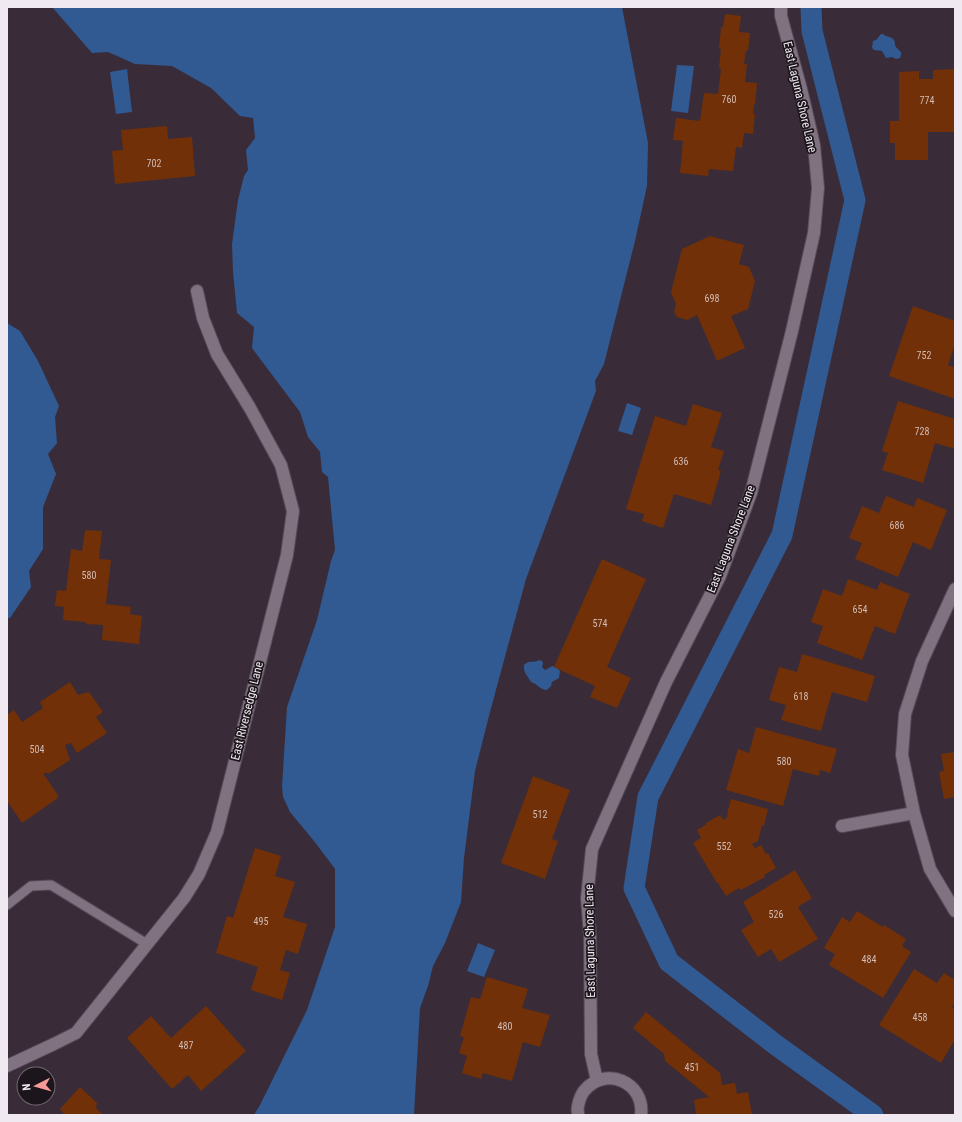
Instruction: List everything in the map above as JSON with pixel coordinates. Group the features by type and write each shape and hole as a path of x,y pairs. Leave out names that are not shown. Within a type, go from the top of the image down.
{"street":[{"name":"East Laguna Shore Lane","path":"598,1081 591,1054 590,936 587,898 592,848 666,682 720,576 751,493 792,331 814,233 818,188 814,145 781,16 781,7"},
{"name":"East Riversedge Lane","path":"7,1066 76,1033 184,898 199,874 217,832 287,555 293,511 281,464 250,408 217,354 202,318 197,291"},
{"path":"955,590 922,661 905,714 902,755 914,813 930,869 955,911"},
{"path":"842,826 914,813"},
{"path":"578,1115 578,1105 588,1086 608,1078 618,1079 627,1083 635,1090 640,1099 642,1109 641,1115"}],"lane":[{"path":"7,905 32,886 50,885 147,944"}],"water":[{"path":"52,7 622,7 648,143 647,186 635,241 604,364 595,381 596,391 526,579 475,771 464,858 461,902 445,943 433,966 420,1008 414,1115 254,1115 307,1010 335,927 335,869 290,812 283,797 282,786 287,707 317,620 335,550 328,477 322,472 320,452 308,437 300,412 252,348 254,327 237,313 232,244 238,200 244,176 248,170 246,150 255,138 253,118 240,116 211,88 172,66 135,64 108,52 92,53"},
{"path":"881,34 893,39 896,47 901,53 900,58 886,58 882,51 874,50 872,48 873,41 876,40"},
{"path":"677,65 694,66 688,113 671,111"},
{"path":"127,69 132,112 116,114 110,72"},
{"path":"7,323 20,331 38,361 59,406 55,417 57,443 48,454 56,474 43,507 43,549 29,571 31,587 10,618 7,618"},
{"path":"627,403 641,408 632,435 618,431"},
{"path":"539,660 542,661 542,667 545,670 554,666 560,671 559,678 552,682 551,686 547,690 531,682 524,670 524,665 526,663"},
{"path":"478,943 495,950 484,977 467,971"}],"building":[{"path":"725,14 741,16 739,32 750,33 748,51 746,51 744,64 747,64 745,82 757,83 753,114 755,114 753,134 744,133 742,148 736,147 733,171 709,169 708,176 680,173 683,141 673,140 676,118 700,121 704,93 718,94 721,69 719,68 721,49 719,48 721,27 723,27"},
{"path":"955,69 955,132 928,132 928,160 895,160 895,143 890,143 890,121 899,121 899,72 919,71 919,79 933,79 933,70"},
{"path":"167,126 168,139 192,137 195,176 115,184 112,151 123,150 121,130"},
{"path":"710,236 744,245 739,264 749,267 755,281 748,309 731,316 745,348 717,361 697,315 687,320 677,317 674,312 676,304 671,292 682,249"},
{"path":"913,306 955,321 955,344 948,365 955,368 955,399 889,376"},
{"path":"898,401 955,419 955,449 935,443 923,483 882,470 888,453 882,451"},
{"path":"693,404 722,413 711,447 724,451 718,470 721,471 711,505 674,494 663,528 642,521 644,514 626,509 655,416 686,426"},
{"path":"886,496 914,507 917,498 947,510 931,550 913,542 898,577 855,559 862,543 849,538 862,506 879,513"},
{"path":"85,530 102,531 99,559 111,560 106,604 131,607 130,614 142,616 139,644 102,640 103,625 63,620 64,607 55,606 57,590 66,591 71,549 82,551"},
{"path":"602,559 646,579 607,667 631,678 617,708 590,697 595,686 554,667"},
{"path":"848,579 877,590 880,582 910,594 895,634 875,626 862,660 817,643 823,626 811,622 823,589 842,596"},
{"path":"802,654 875,676 867,702 832,692 821,731 781,720 786,705 769,700 779,667 797,672"},
{"path":"70,682 78,695 89,692 103,712 96,717 107,733 77,753 71,743 65,745 70,760 50,773 43,773 57,794 58,798 22,823 7,801 7,715 14,710 22,722 43,708 40,702"},
{"path":"756,727 837,749 830,773 820,770 819,776 793,769 783,806 726,790 738,749 749,753"},
{"path":"955,752 955,797 944,799 939,772 944,771 941,754"},
{"path":"533,776 570,790 552,839 558,841 545,879 501,863"},
{"path":"731,799 768,809 764,826 762,825 758,841 752,844 755,848 761,845 766,854 768,853 776,868 764,875 765,877 741,890 739,888 726,896 693,843 701,838 697,830 707,824 706,823 720,815 723,820 727,817"},
{"path":"255,848 281,856 275,876 295,882 283,917 307,924 298,954 286,950 280,970 290,973 282,1000 251,990 258,967 216,953 227,916 233,918"},
{"path":"795,870 812,898 798,907 818,939 779,962 771,949 758,957 741,930 754,922 743,902"},
{"path":"857,911 883,927 884,925 906,939 902,946 911,952 883,998 829,965 835,954 824,948 842,917 850,922"},
{"path":"914,969 937,983 944,973 955,980 955,1002 952,1007 955,1009 955,1042 954,1041 941,1063 879,1025"},
{"path":"487,977 528,989 522,1008 550,1015 540,1047 523,1042 512,1081 483,1073 481,1079 462,1073 467,1056 459,1053 464,1037 460,1036 471,997 480,999"},
{"path":"206,1006 246,1051 201,1091 188,1075 172,1089 127,1038 151,1016 171,1038"},
{"path":"646,1012 720,1073 722,1085 735,1083 737,1094 748,1092 752,1115 696,1115 694,1100 709,1097 665,1061 664,1054 633,1028"},
{"path":"80,1087 97,1103 96,1108 103,1115 65,1115 60,1109"}],"waterway":[{"path":"811,7 812,31 855,200 782,535 648,797 634,888 669,962 776,1045 873,1115"}]}
